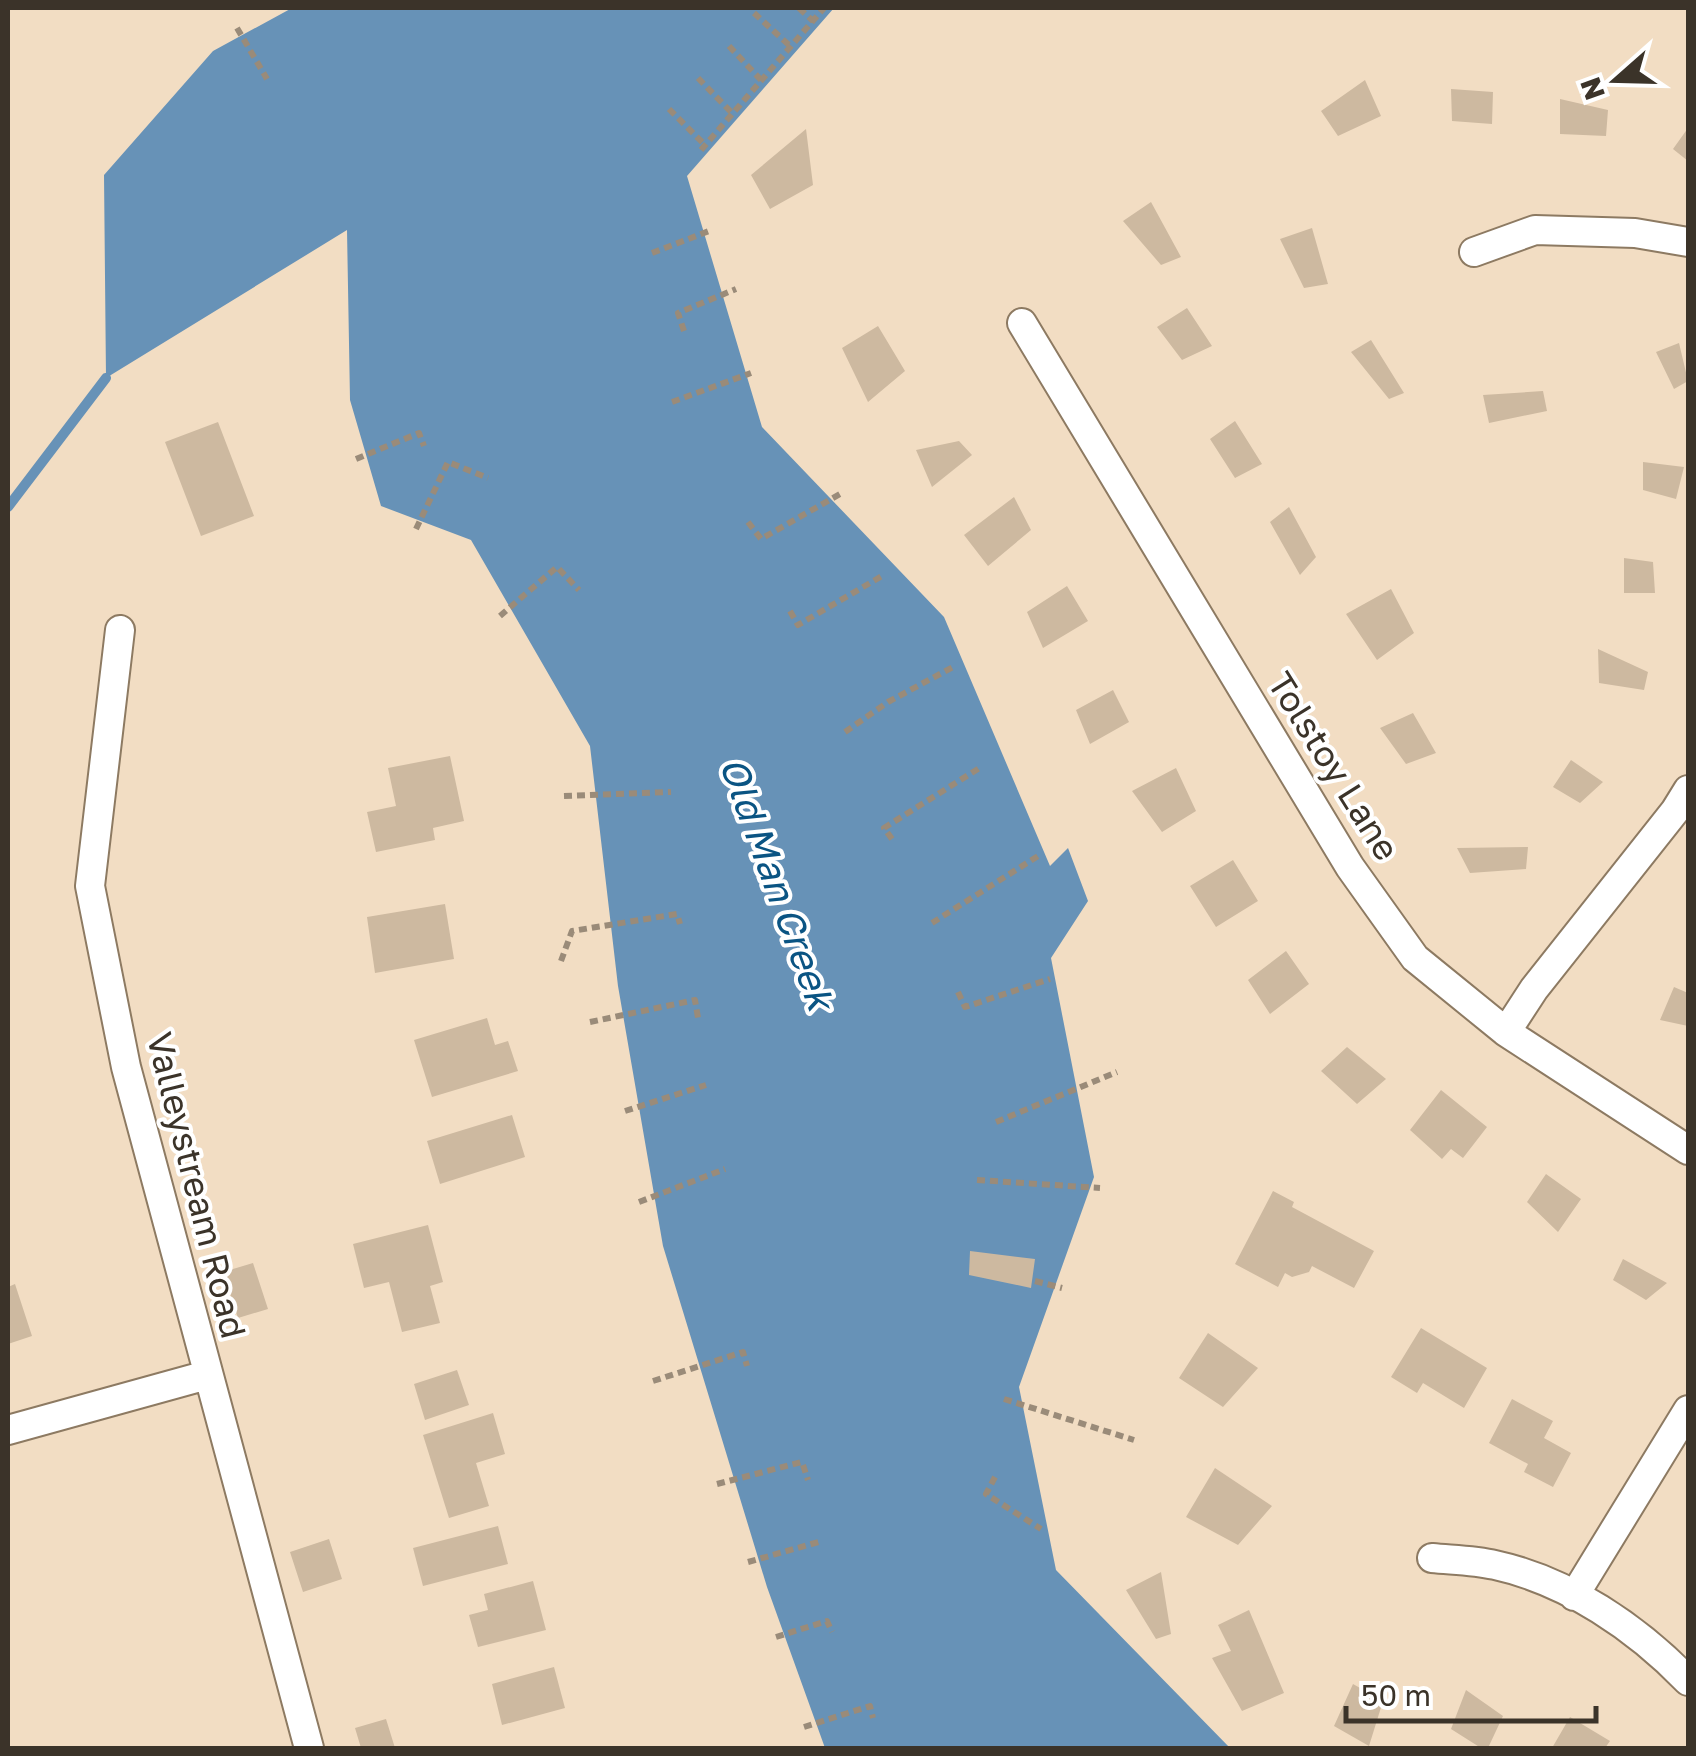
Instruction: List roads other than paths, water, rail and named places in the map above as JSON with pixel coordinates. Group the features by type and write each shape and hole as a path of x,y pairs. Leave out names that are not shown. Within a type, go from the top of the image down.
{"street":[{"path":"1474,252 1535,230 1635,233 1688,242"},
{"name":"Tolstoy Lane","path":"1022,323 1350,867 1415,958 1506,1032 1688,1150"},
{"name":"Valleystream Road","path":"120,630 90,886 126,1067 309,1748"},
{"path":"1506,1032 1534,989 1676,811 1688,790"},
{"path":"8,1430 207,1376"},
{"path":"1574,1596 1688,1410"},
{"path":"1432,1558 1510,1569 1574,1596 1622,1622 1656,1648 1688,1681"}],"water":[{"name":"Old Man Creek","path":"292,8 834,8 687,176 762,427 944,617 1050,866 1068,848 1088,901 1051,958 1094,1177 1019,1387 1056,1570 1230,1748 825,1748 767,1587 663,1246 618,986 590,746 471,540 381,506 350,400 347,230 106,378 104,175 213,51"}],"waterway":[{"path":"8,507 106,378"}]}
